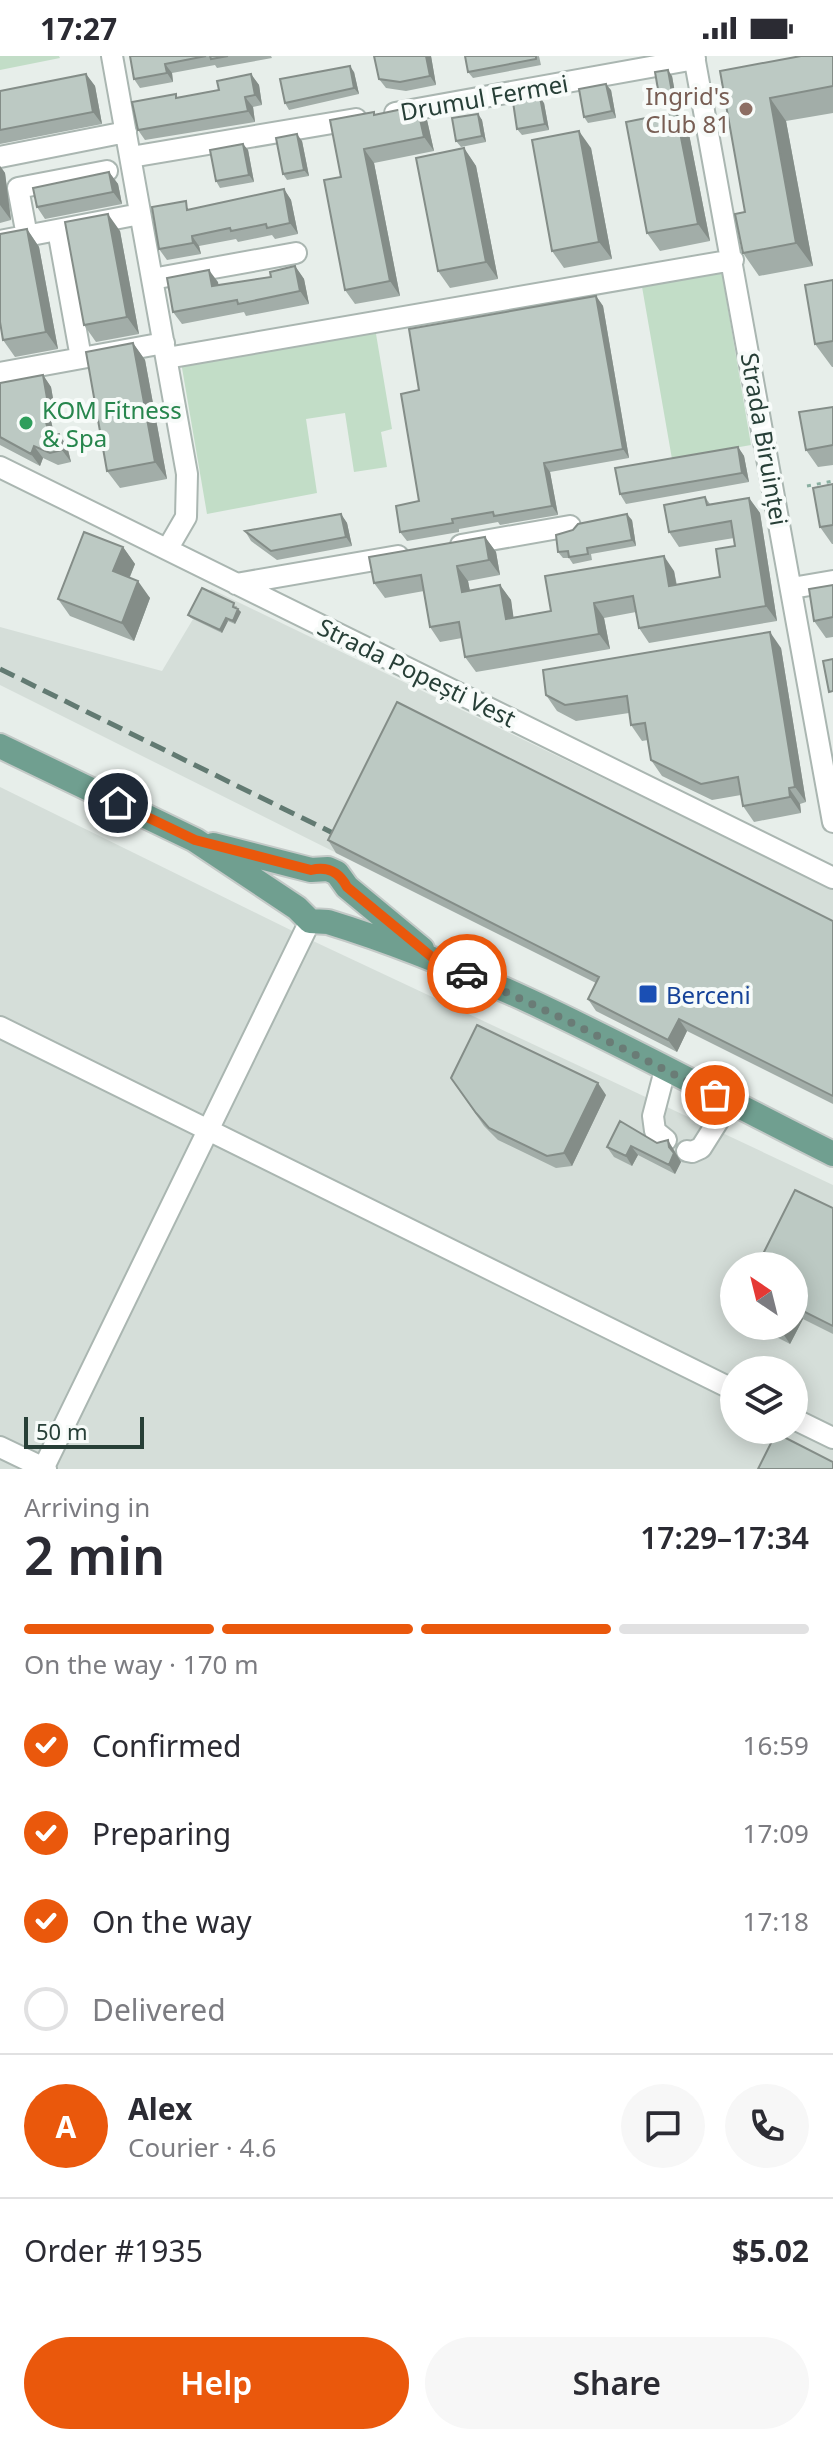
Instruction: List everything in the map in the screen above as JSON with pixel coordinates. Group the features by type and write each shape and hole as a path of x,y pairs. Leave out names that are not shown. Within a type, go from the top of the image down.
{"main road":[{"path":"0,746 195,840 312,917 433,958 566,1020 833,1154"},
{"path":"195,840 311,870 328,869 337,873 347,887 433,958"},
{"path":"311,870 297,882 294,900 312,917"},
{"path":"312,917 343,912 347,904 347,887"}],"street":[{"path":"112,56 187,474 186,517 168,548"},
{"name":"Drumul Fermei","path":"131,157 700,66"},
{"name":"Strada Biruinței","path":"700,66 792,588 829,763 833,822"},
{"path":"0,157 126,132"},
{"path":"27,236 18,188 107,171"},
{"path":"0,241 140,214"},
{"path":"58,230 81,358"},
{"path":"152,279 296,253"},
{"path":"0,373 81,358 165,350 733,260"},
{"name":"Strada Popești Vest","path":"0,467 833,878"},
{"path":"236,584 570,526"},
{"path":"792,588 833,581"},
{"path":"807,669 828,665"},
{"path":"0,1447 44,1469 312,917"},
{"path":"0,1027 720,1383"},
{"path":"665,1070 653,1116 655,1131 666,1140"},
{"path":"687,1151 701,1148 730,1102"},
{"path":"808,1426 833,1438"}],"path":[{"path":"807,486 833,481"}],"shaded area":[{"path":"211,589 833,889 833,1101 0,685 0,627 162,671"},
{"path":"0,787 313,941 833,1185 833,1469 0,1469"}],"green space":[{"path":"0,56 59,56 60,58 0,70"},
{"path":"721,267 751,445 672,459 641,281"},
{"path":"375,328 392,429 381,432 387,467 354,472 345,413 306,419 317,493 207,514 181,362"}],"building":[{"path":"130,56 206,56 165,64 167,73 134,79"},
{"path":"374,56 426,56 430,76 400,82 379,79"},
{"path":"465,56 536,56 536,59 468,72"},
{"path":"801,56 833,56 833,86 770,98 796,243 743,253 735,214 745,212 720,71"},
{"path":"350,66 354,88 285,103 280,79"},
{"path":"668,70 673,98 660,101 655,72"},
{"path":"86,74 93,112 0,130 0,91"},
{"path":"251,74 255,95 245,97 248,111 138,130 132,102 219,90 217,81"},
{"path":"606,84 612,111 584,117 579,89"},
{"path":"540,97 545,124 517,129 513,102"},
{"path":"417,106 424,137 364,149 390,281 345,290 324,180 341,177 330,120"},
{"path":"676,112 698,224 647,233 626,122"},
{"path":"478,114 482,136 456,141 452,118"},
{"path":"579,131 599,242 552,251 532,140"},
{"path":"297,134 304,170 283,174 276,138"},
{"path":"243,144 249,175 216,181 210,150"},
{"path":"464,148 486,262 438,271 416,158"},
{"path":"109,172 113,192 37,207 33,188"},
{"path":"284,189 290,223 231,231 230,228 192,236 193,243 159,249 152,207 186,201 187,210"},
{"path":"108,214 127,317 84,325 65,222"},
{"path":"27,229 46,332 3,340 0,322 0,234"},
{"path":"295,266 300,291 238,304 237,300 173,312 167,278 209,270 212,286 271,277 270,272"},
{"path":"833,280 833,341 815,344 805,285"},
{"path":"596,296 623,449 544,463 552,506 494,516 493,512 452,519 453,523 400,532 396,506 419,501 401,394 419,390 409,329"},
{"path":"133,343 155,462 107,471 86,352"},
{"name":"KOM Fitness & Spa","path":"43,375 47,398 42,404 49,435 59,434 62,450 50,453 34,446 31,454 0,437 0,383"},
{"path":"833,407 833,445 806,450 799,412"},
{"path":"738,447 742,473 620,494 615,468"},
{"path":"833,484 833,525 820,527 813,488"},
{"path":"705,497 707,505 749,498 766,606 639,628 633,596 594,603 599,634 465,657 459,622 430,627 421,575 374,583 369,557 485,537 489,560 457,566 462,592 500,585 506,619 551,611 545,576 664,556 669,586 720,577 716,549 735,546 731,521 669,532 664,505"},
{"path":"341,514 346,537 271,551 245,531"},
{"path":"627,514 632,540 587,548 588,554 569,557 568,551 558,552 556,535 573,530 578,524"},
{"path":"84,532 123,547 113,571 138,581 122,623 58,599"},
{"path":"833,585 833,617 814,621 809,589"},
{"path":"202,588 234,603 233,607 238,609 233,621 226,618 220,630 188,615"},
{"path":"770,632 795,787 789,788 790,797 743,806 738,777 701,784 651,760 645,723 631,725 627,696 565,705 546,695 543,670"},
{"path":"833,659 833,691 829,692 823,661"},
{"path":"397,702 833,921 833,1096 679,1019 668,1040 588,999 599,977 328,840"},
{"path":"477,1025 598,1083 564,1153 547,1156 489,1128 451,1078"},
{"path":"620,1121 657,1143 668,1140 674,1153 669,1165 631,1146 626,1156 607,1147"},
{"path":"795,1190 833,1208 833,1326 808,1314 808,1252 764,1252"},
{"path":"770,1444 798,1444 833,1462 833,1469 758,1469"}],"railway":[{"path":"0,669 343,838"}],"way so far":[{"path":"467,974 715,1095"}],"place":[{"name":"Ingrid's Club 81","path":"746,109"},
{"name":"KOM Fitness & Spa","path":"26,423"},
{"name":"Berceni","path":"648,994"}],"route":[{"path":"118,803 195,840 311,870 328,869 337,873 347,887 433,958 467,974"}]}
